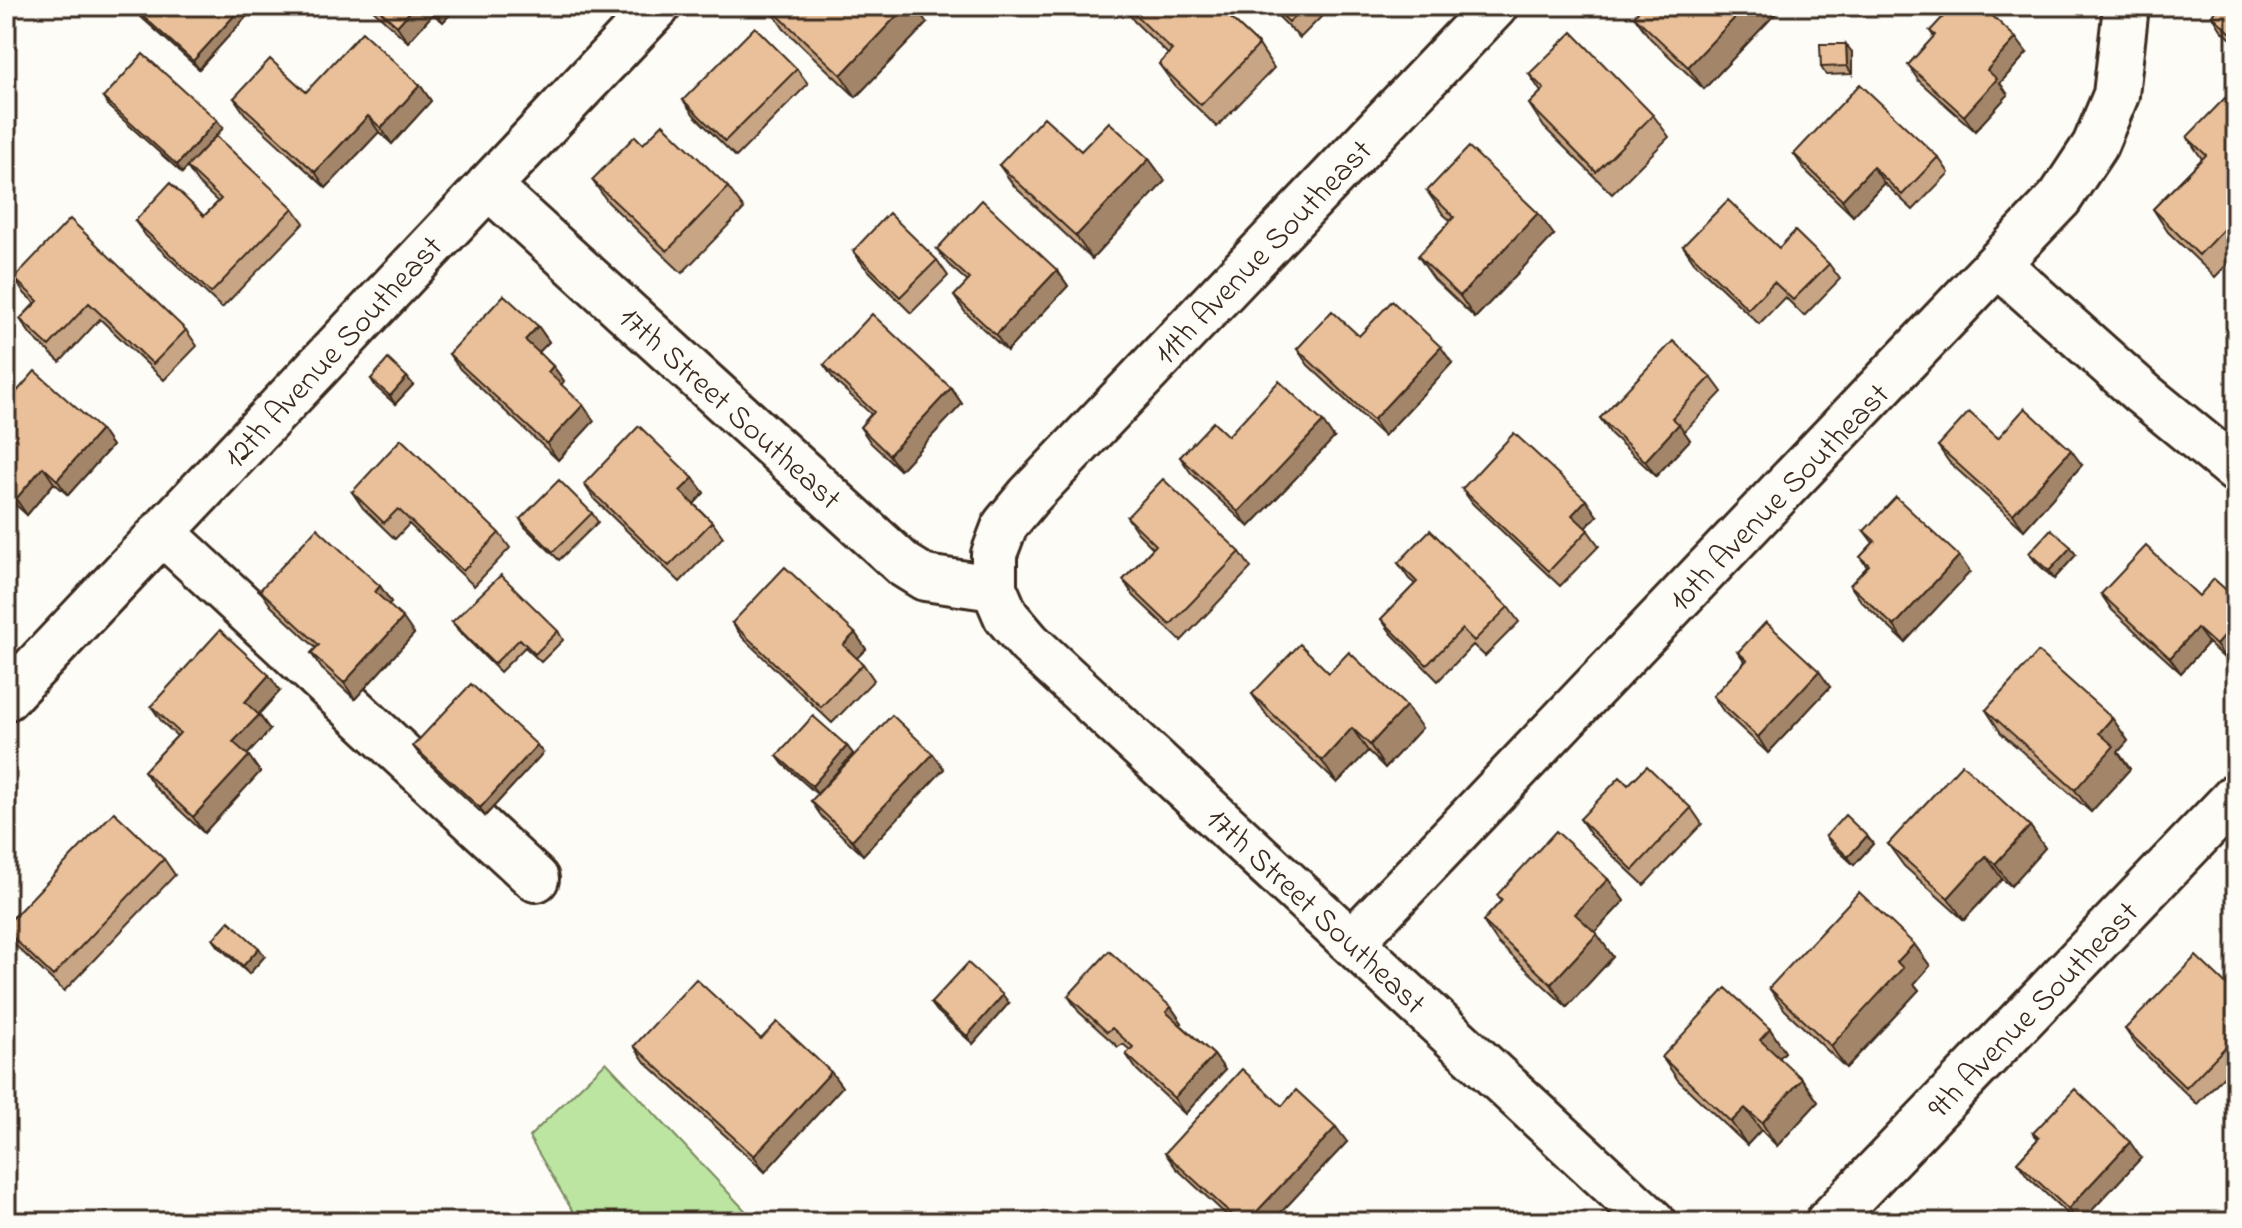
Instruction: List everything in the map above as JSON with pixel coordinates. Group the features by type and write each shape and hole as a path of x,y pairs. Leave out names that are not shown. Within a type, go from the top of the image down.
{"street":[{"name":"12th Avenue Southeast","path":"6,698 658,6"},
{"name":"11th Avenue Southeast","path":"994,588 994,554 1005,525 1029,496 1495,6"},
{"name":"10th Avenue Southeast","path":"1352,942 2060,198 2095,145 2116,95 2126,6"},
{"name":"17th Street Southeast","path":"488,186 904,565 925,578 994,588 1006,616 1029,643 1653,1222"},
{"path":"1999,265 2142,393 2236,470"},
{"path":"162,532 536,879"},
{"name":"9th Avenue Southeast","path":"1828,1222 2236,796"}],"green space":[{"path":"606,1062 756,1222 579,1222 529,1137"}],"building":[{"path":"138,6 243,6 193,61 135,9"},
{"path":"375,6 415,6 397,26"},
{"path":"768,6 906,6 841,75"},
{"path":"1126,6 1218,6 1259,45 1201,105 1159,64 1172,50"},
{"path":"1272,6 1305,6 1289,22"},
{"path":"1643,6 1746,6 1688,67 1634,16"},
{"path":"1953,6 1982,6 2016,38 1987,70 1997,79 1964,116 1908,65 1935,35 1930,31"},
{"path":"2220,6 2236,6 2236,38 2212,15"},
{"path":"755,27 797,69 725,141 683,100"},
{"path":"362,32 420,85 381,128 368,116 315,172 234,98 270,59 306,92"},
{"path":"1572,32 1653,115 1596,172 1529,104 1544,89 1529,74"},
{"path":"1820,44 1846,44 1847,66 1821,67"},
{"path":"143,54 217,120 177,165 103,98"},
{"path":"1860,84 1938,157 1902,195 1873,167 1842,200 1794,154"},
{"path":"2225,98 2236,109 2236,216 2199,255 2153,209 2206,155 2187,137"},
{"path":"1044,117 1081,151 1109,122 1149,159 1076,236 999,165"},
{"path":"663,124 728,187 667,251 592,180 635,136 643,144"},
{"path":"216,136 293,208 211,293 135,221 170,183 204,216 221,199 187,167"},
{"path":"1469,147 1538,213 1460,296 1418,256 1454,217 1427,191"},
{"path":"982,200 1057,270 996,335 954,296 970,279 937,249"},
{"path":"1728,200 1779,248 1795,231 1829,264 1793,300 1774,282 1748,309 1683,246"},
{"path":"889,213 937,260 900,297 853,251"},
{"path":"70,219 186,330 153,364 89,303 49,346 20,319 38,301 14,278"},
{"path":"504,295 538,326 525,340 553,366 548,372 583,405 547,444 449,354"},
{"path":"1392,301 1441,347 1373,420 1297,349 1332,311 1359,336"},
{"path":"872,314 951,388 889,455 860,427 874,412 824,365"},
{"path":"1673,341 1711,377 1672,418 1679,424 1645,461 1600,418"},
{"path":"388,359 407,377 390,396 371,379"},
{"path":"35,371 101,430 57,480 43,467 16,499 6,490 6,404"},
{"path":"1279,381 1323,422 1238,512 1180,457 1213,422 1228,436"},
{"path":"2025,408 2071,450 2013,514 1938,446 1969,412 1998,438"},
{"path":"639,426 693,478 680,491 712,522 669,566 584,484"},
{"path":"1514,433 1586,500 1572,515 1588,530 1549,571 1462,489"},
{"path":"401,439 499,533 463,571 398,509 384,523 352,492"},
{"path":"1163,479 1240,552 1170,625 1123,580 1156,545 1127,517"},
{"path":"559,480 592,513 553,552 520,519"},
{"path":"1896,497 1959,556 1894,626 1850,585 1869,565 1860,557 1875,541 1864,531"},
{"path":"317,528 380,586 375,592 403,618 344,683 311,653 319,645 260,590"},
{"path":"2051,529 2071,547 2049,571 2029,553"},
{"path":"1430,530 1508,607 1474,641 1462,629 1427,665 1381,619 1417,582 1398,563"},
{"path":"2146,546 2199,596 2214,579 2236,599 2236,622 2216,645 2197,628 2170,658 2101,594"},
{"path":"785,567 855,633 843,645 863,664 821,707 732,623"},
{"path":"501,575 558,631 535,654 520,639 494,664 452,622"},
{"path":"1766,622 1819,671 1758,737 1713,696 1747,660 1738,652"},
{"path":"220,630 269,675 245,702 259,715 233,742 249,756 193,817 144,771 180,733 151,706"},
{"path":"1300,644 1329,673 1349,652 1406,706 1370,745 1352,728 1322,761 1252,694"},
{"path":"2038,652 2112,718 2099,733 2114,746 2075,790 1986,710"},
{"path":"471,684 537,745 480,808 413,746"},
{"path":"892,715 933,754 852,840 811,801"},
{"path":"813,716 847,746 812,786 777,756"},
{"path":"1962,764 2030,826 1995,864 1986,856 1948,898 1888,844"},
{"path":"1647,766 1691,808 1633,870 1580,819 1620,777 1628,785"},
{"path":"114,812 164,859 53,976 6,931 6,925"},
{"path":"1845,815 1867,836 1848,857 1826,836"},
{"path":"1556,831 1608,879 1575,914 1597,934 1551,984 1483,921 1502,900 1497,895"},
{"path":"1859,892 1914,944 1897,962 1903,968 1831,1046 1769,988"},
{"path":"229,921 259,948 243,966 213,939"},
{"path":"1109,951 1171,1007 1166,1012 1214,1055 1174,1098 1126,1054 1133,1047 1112,1028 1107,1032 1068,996"},
{"path":"2196,956 2236,994 2236,1036 2186,1088 2125,1029"},
{"path":"968,963 1003,995 967,1036 931,1003"},
{"path":"696,979 761,1039 777,1022 831,1072 754,1156 634,1046"},
{"path":"1726,988 1770,1029 1760,1040 1802,1079 1762,1123 1745,1108 1731,1122 1662,1057"},
{"path":"1242,1069 1282,1106 1296,1090 1336,1127 1247,1222 1240,1222 1165,1153"},
{"path":"2075,1089 2130,1142 2068,1209 2017,1162 2039,1138 2033,1133"}]}
